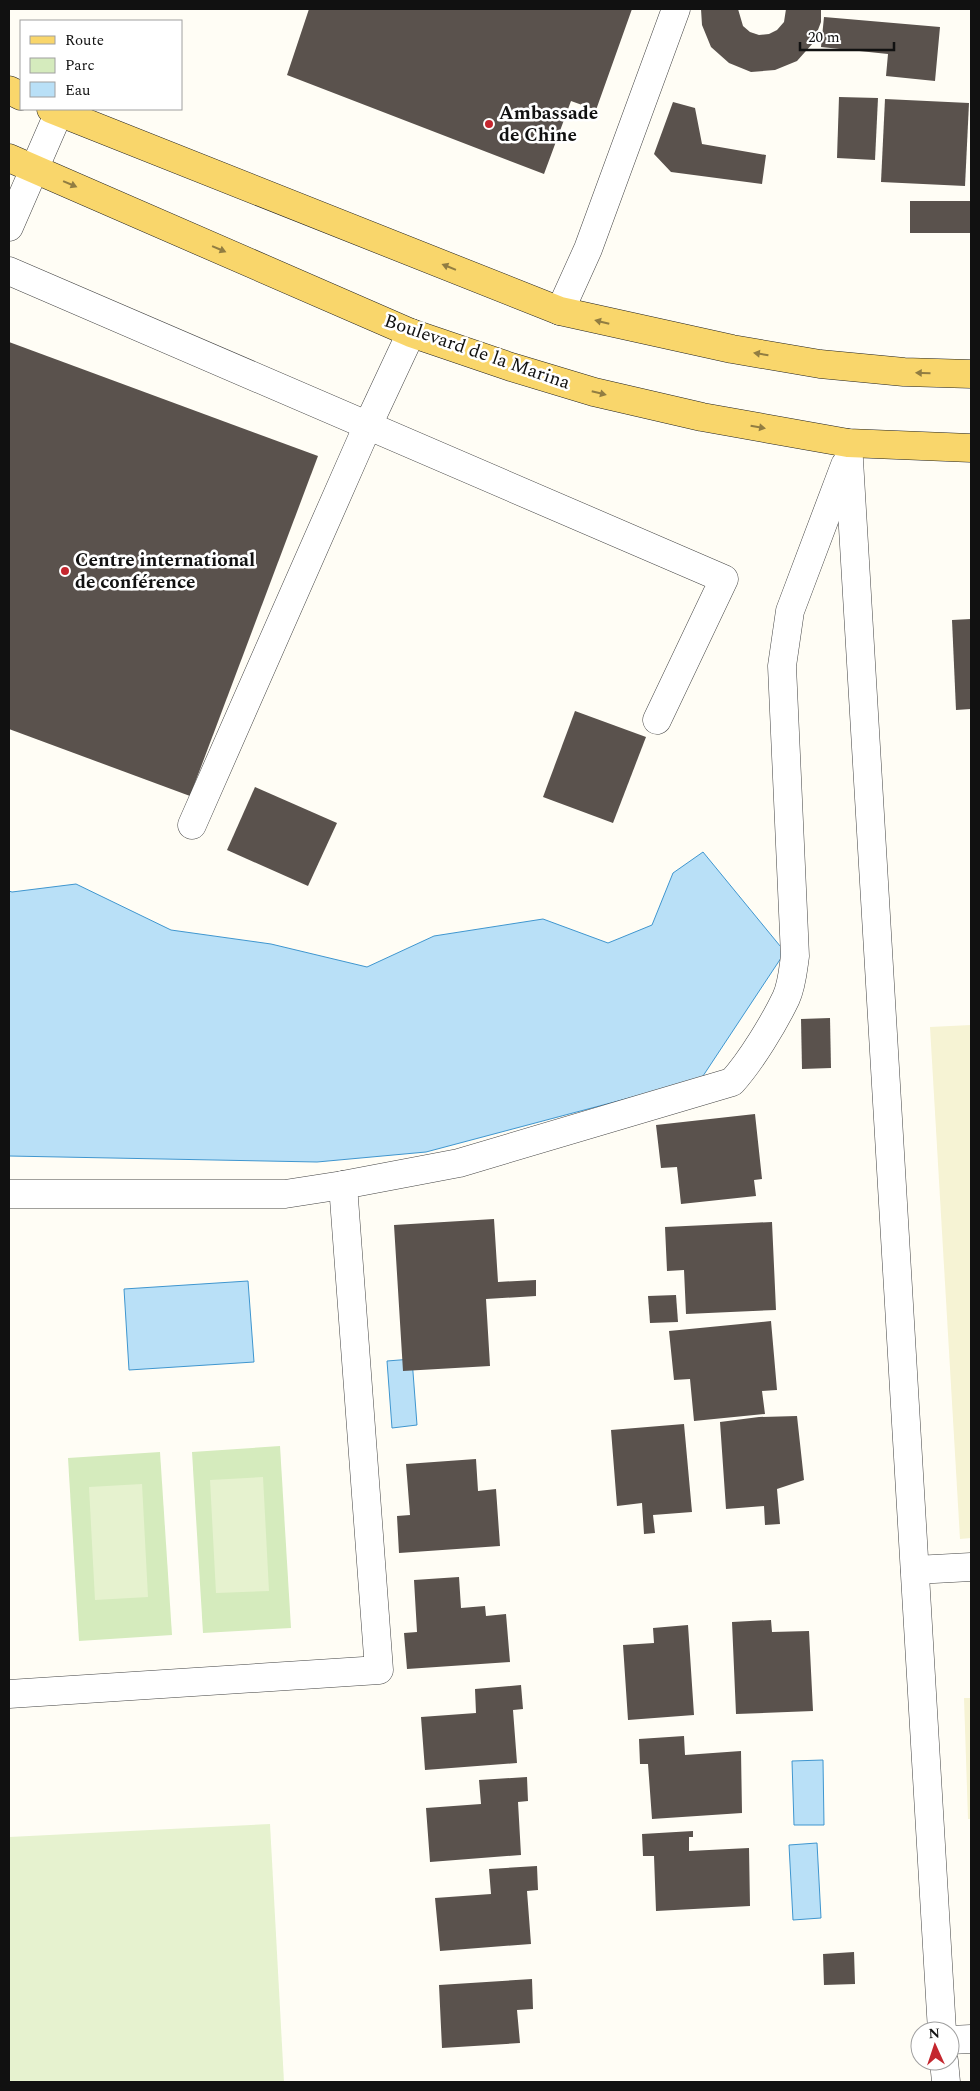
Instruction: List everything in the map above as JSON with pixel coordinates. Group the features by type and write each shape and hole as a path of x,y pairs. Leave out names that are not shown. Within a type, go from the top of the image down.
{"main road":[{"path":"55,110 560,311 732,349 820,364 904,372 971,374"},
{"name":"Boulevard de la Marina","path":"9,158 411,333 511,367 594,392 848,449 971,448"}],"street":[{"path":"560,311 588,249 676,9"},
{"path":"9,227 34,169 55,110"},
{"path":"9,270 724,579 657,720"},
{"path":"192,825 368,425 411,333"},
{"path":"9,1194 285,1194 459,1163 732,1082 742,1071 787,997 792,979 795,956 782,666 784,639 790,611 848,449"},
{"path":"848,449 941,2021"},
{"path":"9,1694 379,1670 343,1185"},
{"path":"915,1570 971,1567"}],"shaded area":[{"path":"971,1025 971,1538 960,1539 930,1027"},
{"path":"964,1698 971,1698 971,1819 968,1819"}],"green space":[{"path":"280,1446 291,1628 203,1633 192,1452"},
{"path":"160,1452 172,1635 79,1641 68,1458"},
{"path":"263,1477 269,1591 216,1593 210,1480"},
{"path":"142,1484 148,1597 95,1600 89,1487"},
{"path":"270,1824 284,2082 9,2082 9,1837"}],"water":[{"path":"703,852 785,952 701,1079 426,1152 317,1162 9,1156 9,891 76,884 171,930 271,944 367,967 434,936 543,919 608,943 652,925 673,873"},
{"path":"248,1281 254,1362 129,1370 124,1289"},
{"path":"412,1359 417,1425 392,1428 387,1361"},
{"path":"823,1760 824,1825 794,1825 792,1761"},
{"path":"817,1843 821,1918 793,1920 789,1845"}],"building":[{"name":"Ambassade de Chine","path":"309,9 632,9 596,110 571,101 544,174 287,75"},
{"path":"701,9 738,9 743,26 750,32 759,35 769,34 777,30 784,22 786,9 821,9 821,22 813,43 797,61 775,70 751,72 729,63 711,47 702,25"},
{"path":"824,17 940,27 935,81 886,76 888,54 821,47"},
{"path":"839,97 878,98 875,160 837,158"},
{"path":"885,99 969,103 965,186 881,182"},
{"path":"673,102 695,108 702,144 766,155 762,184 671,172 654,154"},
{"path":"910,201 971,201 971,233 910,233"},
{"path":"9,342 318,456 190,796 9,729"},
{"path":"971,619 971,709 956,710 952,620"},
{"path":"575,711 646,737 613,823 543,797"},
{"path":"255,787 337,823 308,886 227,850"},
{"path":"830,1018 831,1068 802,1069 801,1019"},
{"path":"755,1114 762,1179 754,1180 756,1196 681,1204 677,1167 661,1168 656,1125"},
{"path":"494,1219 498,1282 536,1280 536,1296 486,1299 490,1366 403,1371 394,1225"},
{"path":"772,1222 776,1310 686,1314 684,1270 667,1271 665,1227"},
{"path":"676,1295 678,1322 650,1323 648,1296"},
{"path":"771,1321 777,1390 762,1391 765,1414 694,1421 690,1379 674,1380 669,1331"},
{"path":"797,1416 804,1480 777,1489 780,1524 765,1525 764,1506 726,1509 720,1422 759,1417"},
{"path":"684,1424 692,1512 653,1515 655,1533 644,1534 642,1503 617,1506 611,1430"},
{"path":"476,1459 478,1491 496,1489 500,1546 399,1553 397,1516 410,1515 406,1464"},
{"path":"459,1577 461,1608 485,1606 486,1616 506,1614 510,1662 407,1669 404,1633 417,1632 414,1580"},
{"path":"771,1620 772,1632 809,1631 813,1711 736,1714 732,1622"},
{"path":"688,1625 694,1715 628,1720 623,1645 654,1643 653,1628"},
{"path":"521,1685 523,1709 513,1710 517,1763 425,1770 421,1717 476,1713 475,1689"},
{"path":"684,1736 685,1755 741,1751 742,1813 652,1819 648,1764 640,1764 639,1739"},
{"path":"527,1777 528,1801 518,1802 521,1855 430,1862 426,1808 481,1804 479,1780"},
{"path":"693,1831 693,1837 689,1837 689,1851 749,1848 750,1906 656,1911 654,1856 643,1856 642,1834"},
{"path":"537,1866 538,1890 527,1891 531,1944 440,1951 435,1898 491,1894 489,1869"},
{"path":"854,1952 855,1984 824,1985 823,1954"},
{"path":"532,1979 533,2009 517,2010 520,2043 442,2048 439,1985"}],"place":[{"name":"Ambassade de Chine","path":"489,124"},
{"name":"Centre international de conférence","path":"65,571"}]}
